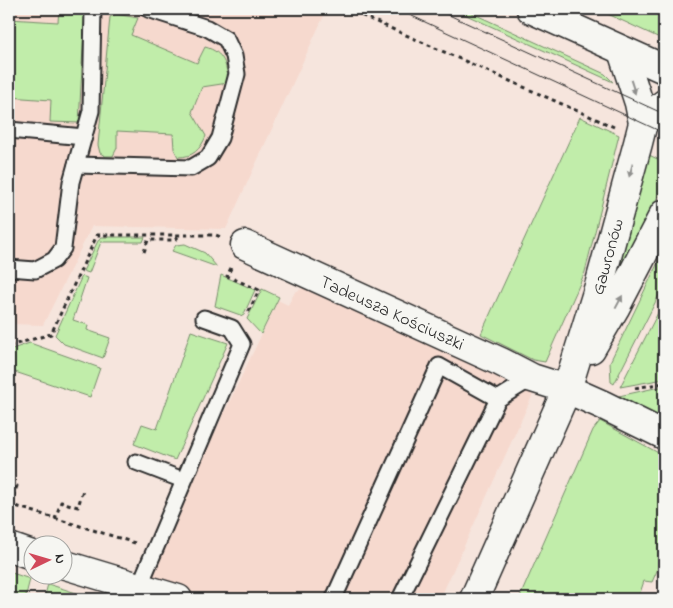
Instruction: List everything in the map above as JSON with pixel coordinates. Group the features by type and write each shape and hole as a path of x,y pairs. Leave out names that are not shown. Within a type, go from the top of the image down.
{"street":[{"path":"531,9 664,69"},
{"name":"Gawronów","path":"474,599 567,389 599,286 641,133 639,103 622,51"},
{"path":"641,133 664,104"},
{"name":"Gawronów","path":"567,389 615,308 664,214"},
{"name":"Tadeusza Kościuszki","path":"245,245 536,380 567,389 603,404 664,436"},
{"path":"9,548 22,552"},
{"path":"72,568 141,592 178,599"}],"lane":[{"path":"9,268 35,270 54,260 63,248 71,182 91,111 93,9"},
{"path":"76,165 191,168 208,158 220,138 236,74 234,56 226,39 207,28 148,9"},
{"path":"9,130 84,137"},
{"path":"141,592 154,550 242,344 232,328 204,318"},
{"path":"335,599 439,366 498,399"},
{"path":"400,599 498,399 536,380"},
{"path":"136,462 183,480"}],"path":[{"path":"347,9 620,130 626,137 641,133"},
{"path":"9,346 51,334 97,235 216,235 245,245"},
{"path":"144,252 148,240 175,240 180,235"},
{"path":"244,320 259,290"},
{"path":"629,390 664,383"},
{"path":"9,484 17,486 10,505 154,550"},
{"path":"55,519 61,502 78,507 83,490"}],"shaded area":[{"path":"9,9 327,9 226,229 92,226 43,325 9,324"},
{"path":"306,287 534,392 440,599 161,599 144,581 278,300 288,305 295,292"}],"green space":[{"path":"59,9 85,9 79,123 50,122 51,100 9,97 9,19 58,22"},
{"path":"453,9 463,9 605,74 613,82"},
{"path":"597,9 664,9 664,40"},
{"path":"116,14 138,18 131,35 197,63 205,47 216,52 223,60 227,70 228,83 202,87 192,112 206,136 198,149 192,154 178,157 174,149 173,134 117,131 117,148 113,156 105,156 100,153 98,145 110,17"},
{"path":"580,117 619,135 585,272 545,362 533,360 481,334"},
{"path":"649,155 664,162 664,183 614,291 616,277"},
{"path":"102,237 145,237 143,242 101,242 89,273 83,271 99,239"},
{"path":"185,244 205,253 217,267 172,251 176,245"},
{"path":"664,250 664,285 614,384 611,382 610,362"},
{"path":"221,275 255,290 243,316 215,306"},
{"path":"82,276 87,278 73,320 88,325 87,330 110,338 103,358 64,344 55,335"},
{"path":"262,289 279,297 261,334 247,319"},
{"path":"664,301 664,379 620,387"},
{"path":"191,331 228,343 175,460 134,444 142,424 157,429"},
{"path":"30,343 100,368 90,397 9,370 9,350"},
{"path":"664,386 664,414 655,415 619,396"},
{"path":"600,421 664,456 664,555 652,582 644,581 638,599 519,599 593,430"},
{"path":"9,572 22,576 22,586 28,586 25,599 9,599"},
{"path":"47,586 54,586 95,599 44,599"}],"tram line":[{"path":"397,9 664,133"},
{"path":"436,9 664,114"}]}
